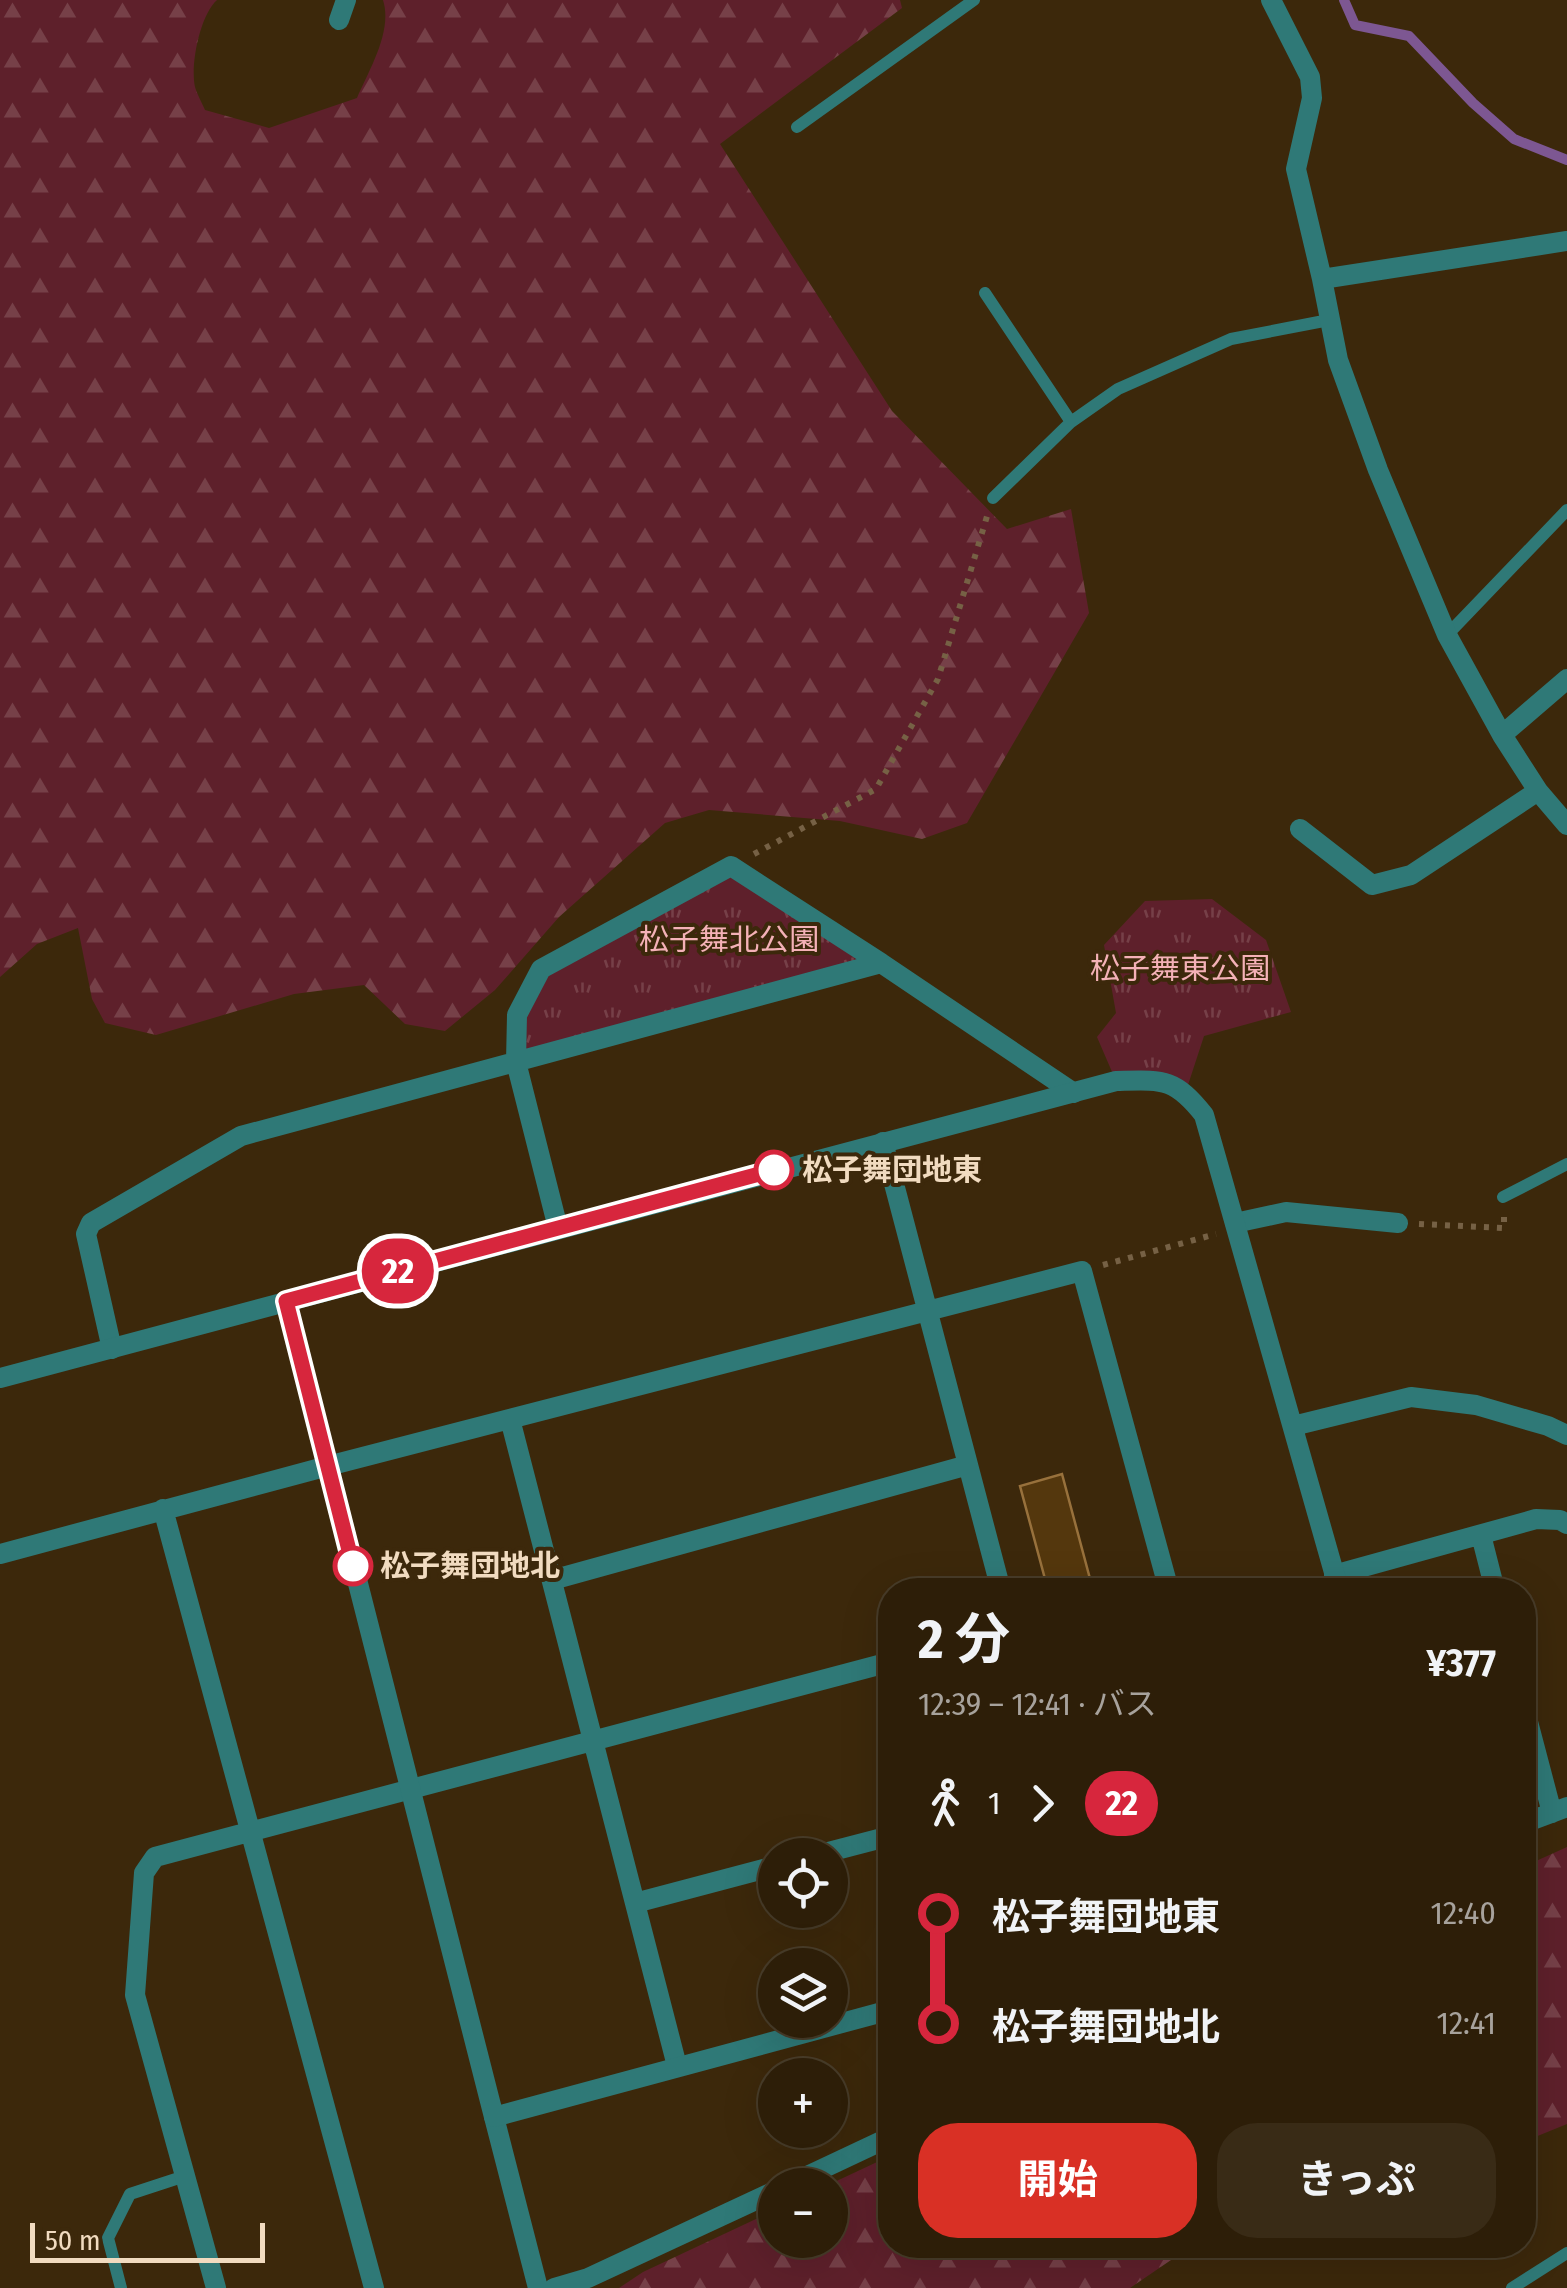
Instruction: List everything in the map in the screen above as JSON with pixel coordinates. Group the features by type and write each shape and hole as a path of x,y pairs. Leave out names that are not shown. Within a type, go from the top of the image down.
{"street":[{"path":"1272,0 1310,78 1312,98 1296,169 1338,360 1378,470 1447,635 1502,735 1538,791 1567,826"},
{"path":"1322,279 1566,242"},
{"path":"1502,735 1567,679"},
{"path":"1300,829 1372,885 1410,875 1538,791"},
{"path":"558,1228 516,1062 517,1015 540,969 731,866 1074,1093"},
{"path":"112,1349 86,1234 91,1224 242,1136 881,963"},
{"path":"0,1378 1116,1081 1157,1080 1186,1091 1204,1115 1336,1578"},
{"path":"883,1142 998,1578"},
{"path":"1236,1225 1286,1212 1398,1223"},
{"path":"0,1554 1082,1270 1166,1578"},
{"path":"286,1301 538,2288"},
{"path":"1292,1426 1411,1397 1476,1405 1567,1435"},
{"path":"510,1419 677,2066"},
{"path":"552,1580 968,1465"},
{"path":"163,1509 374,2288"},
{"path":"1350,1578 1536,1520 1560,1520 1567,1524"},
{"path":"1481,1536 1491,1578"},
{"path":"216,2288 136,1996 144,1873 154,1857 878,1665"},
{"path":"1536,1741 1559,1810"},
{"path":"848,1847 878,1839"},
{"path":"635,1902 758,1870"},
{"path":"494,2116 878,2013"},
{"path":"825,2168 878,2144"},
{"path":"554,2288 588,2278 758,2199"}],"lane":[{"path":"797,127 974,0"},
{"path":"985,293 1072,422"},
{"path":"993,498 1072,422 1118,389 1231,339 1328,320"},
{"path":"1447,635 1567,510"},
{"path":"1503,1197 1567,1164"},
{"path":"121,2288 108,2238 130,2194 184,2176"},
{"path":"1512,2288 1567,2253"}],"path":[{"path":"731,866 876,790 938,679 993,498"},
{"path":"1398,1223 1504,1228 1503,1197"},
{"path":"1082,1270 1236,1225"}],"green space":[{"path":"0,0 217,0 198,41 194,66 197,93 205,110 269,128 357,98 382,37 383,0 900,0 902,8 720,144 892,411 1007,529 1071,509 1089,613 967,823 922,839 840,821 709,810 665,823 559,917 495,990 445,1031 405,1024 364,985 294,994 156,1035 105,1023 92,999 78,928 37,944 0,977"},
{"name":"松子舞北公園","path":"731,866 881,963 517,1062 517,1015 541,969"},
{"name":"松子舞東公園","path":"1212,899 1266,940 1291,1012 1204,1036 1186,1091 1116,1081 1097,1037 1116,1013 1104,945 1145,901"},
{"path":"1567,1847 1567,2124 1536,2137 1536,1861"},
{"path":"878,2162 878,2258 1174,2258 1130,2288 619,2288 643,2272 758,2218 758,2258 848,2258 848,2176"}],"building":[{"path":"1062,1474 1090,1578 1045,1578 1020,1486"}],"waterway":[{"path":"1344,0 1355,25 1409,36 1473,103 1514,139 1567,160"}],"bus line":[{"name":"22","path":"353,1566 286,1301 774,1170"}],"place":[{"name":"松子舞団地東","path":"774,1170"},
{"name":"松子舞団地北","path":"353,1566"}]}
